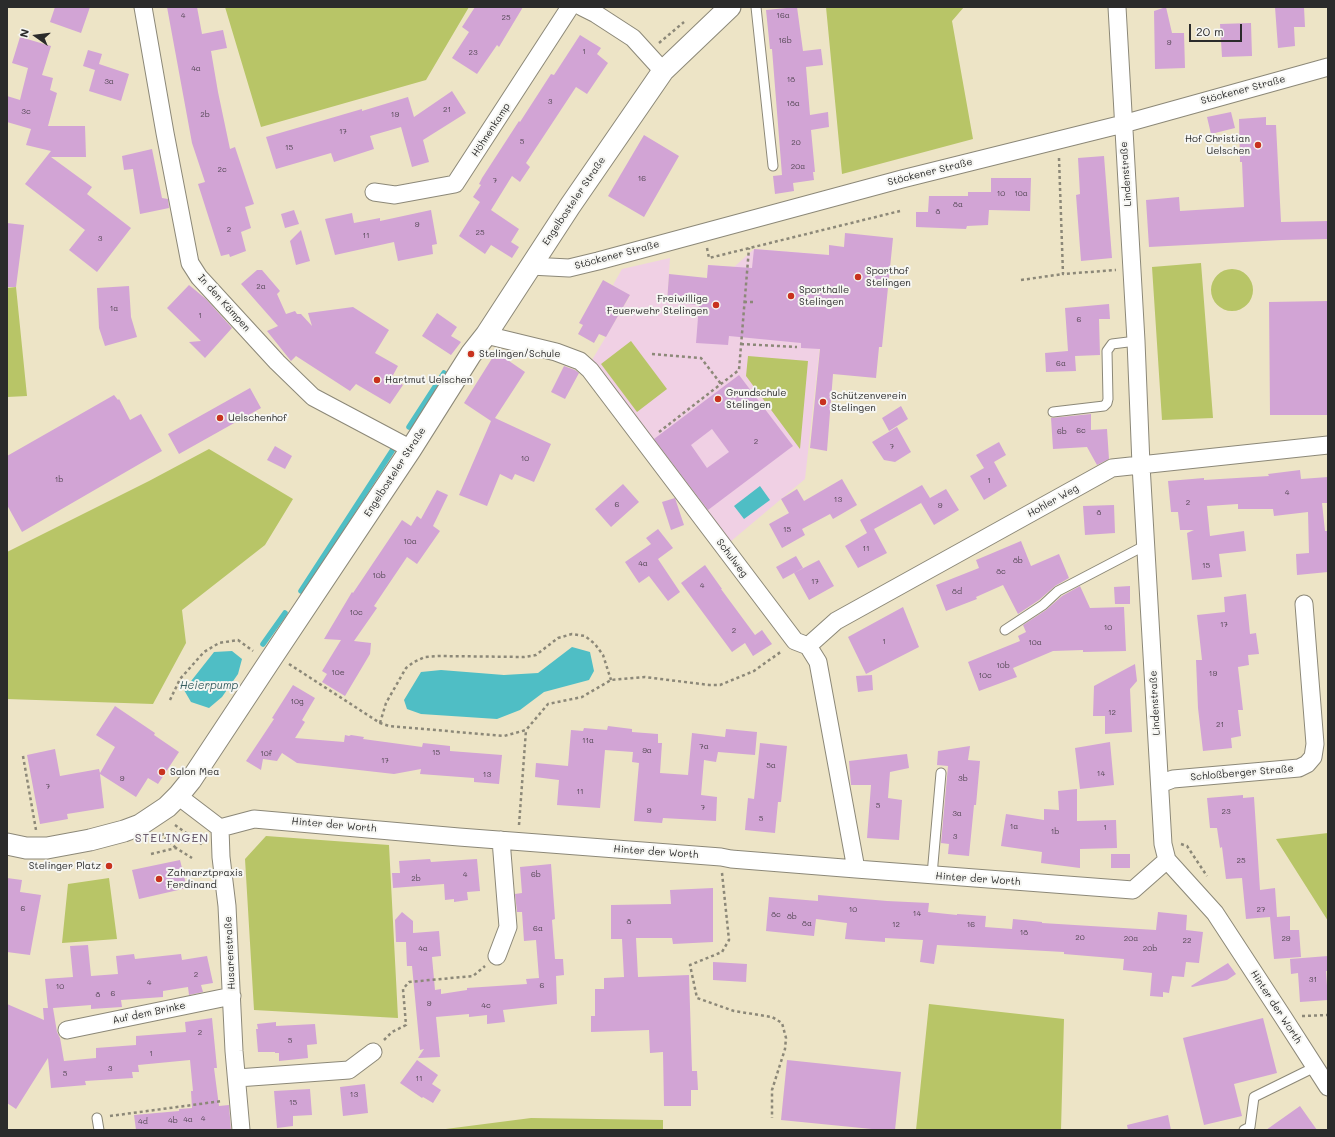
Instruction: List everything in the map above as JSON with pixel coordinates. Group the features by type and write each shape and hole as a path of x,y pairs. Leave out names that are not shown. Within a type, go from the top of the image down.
{"street":[{"name":"In den Kämpen","path":"143,7 190,263 199,277 277,362 313,397 411,449"},
{"name":"Höhnenkamp","path":"374,192 395,195 455,184 570,7"},
{"path":"582,7 596,14 633,38 663,71"},
{"name":"Engelbosteler Straße","path":"7,844 26,848 64,845 124,831 140,824 162,823 167,807 191,780 411,449 471,354 486,335 530,266 663,71 730,7"},
{"name":"Lindenstraße","path":"1117,7 1163,844 1167,860"},
{"name":"Stöckener Straße","path":"530,266 569,268 902,179 1123,124 1328,67"},
{"name":"Schulweg","path":"486,335 556,352 580,361 590,370 802,644 818,662 856,869"},
{"name":"Hohler Weg","path":"802,644 836,621 1112,468 1328,445"},
{"name":"Schloßberger Straße","path":"1160,784 1173,779 1299,768 1307,764 1313,757 1315,744 1304,604"},
{"path":"178,796 220,828"},
{"name":"Hinter der Worth","path":"220,828 254,818 509,841 1133,890 1167,860 1215,914 1284,1017 1328,1087"},
{"name":"Husarenstraße","path":"220,828 221,857 227,906 234,1050 241,1130"},
{"path":"498,956 508,927 509,841"},
{"name":"Auf dem Brinke","path":"67,1030 232,996"},
{"path":"237,1078 349,1070 373,1052"}],"lane":[{"path":"756,7 773,166"},
{"path":"1053,412 1104,406 1108,399 1107,351 1112,344 1136,341"},
{"path":"1005,630 1043,605 1058,591 1146,545"},
{"path":"932,875 941,773"},
{"path":"1244,1130 1250,1127 1254,1097 1315,1067"},
{"path":"97,1118 99,1130"}],"path":[{"path":"1058,141 1063,274"},
{"path":"704,232 709,258 900,211"},
{"path":"646,442 739,370 748,248"},
{"path":"1021,280 1063,274 1132,268"},
{"path":"744,302 756,302"},
{"path":"741,344 796,347"},
{"path":"652,354 701,358 721,384"},
{"path":"380,723 386,702 406,668 425,657 524,657 536,655 558,638 572,634 585,636 595,644 603,655 610,680"},
{"path":"170,700 180,679 204,652 218,643 238,640 380,723 389,726 504,736 526,730"},
{"path":"509,841 526,730 548,704 582,697 610,680 645,677 720,685 754,671 776,657 802,644"},
{"path":"23,756 38,848"},
{"path":"192,858 176,848 162,835 162,823 175,825 221,857"},
{"path":"151,854 176,848"},
{"path":"721,857 729,940 722,952 690,965 697,998 734,1010 772,1017 782,1024 786,1038 785,1050 772,1090 772,1118"},
{"path":"373,1052 392,1032 406,1024 403,989 409,982 473,976 498,956"},
{"path":"1284,1017 1328,1015"},
{"path":"97,1118 238,1098"}],"shaded area":[{"name":"Grundschule Stelingen","path":"754,249 829,255 805,479 730,542 652,437 592,360 630,296 613,285 622,269 670,258 667,302 705,305 708,265 734,267"}],"green space":[{"path":"225,7 469,7 426,80 261,127"},
{"path":"826,7 964,7 952,21 973,139 842,174"},
{"path":"1201,263 1213,418 1162,420 1152,267"},
{"path":"1228,269 1236,269 1244,272 1250,278 1253,290 1250,302 1244,308 1236,311 1228,311 1220,308 1214,302 1211,294 1211,286 1214,278 1220,272"},
{"path":"16,287 27,396 7,397 7,288"},
{"path":"631,341 667,389 637,412 601,364"},
{"path":"748,356 808,361 800,449 746,376"},
{"path":"209,449 293,499 265,545 182,610 186,643 153,704 7,699 7,552 149,481"},
{"path":"1328,833 1328,921 1276,839"},
{"path":"266,836 389,845 398,1018 254,1010 245,859"},
{"path":"109,878 117,939 62,943 68,884"},
{"path":"929,1004 1064,1019 1061,1130 916,1130"},
{"path":"531,1118 663,1120 663,1130 438,1130"}],"water":[{"path":"760,486 770,500 744,519 734,506"},
{"path":"572,647 590,652 594,671 589,680 544,692 520,710 497,719 421,714 407,709 404,700 421,672 441,670 504,675 538,673"},
{"name":"Heierpump","path":"232,651 242,659 238,674 222,697 209,708 191,702 184,690 214,652"}],"building":[{"path":"55,7 90,7 81,33 50,22"},
{"path":"167,7 197,7 202,34 223,30 227,48 211,51 218,92 230,149 235,147 254,204 245,207 251,228 241,232 246,251 230,257 229,254 221,256 198,184 205,182 192,143"},
{"path":"475,7 523,7 499,47 497,45 477,74 452,58 469,32 462,27"},
{"path":"797,7 803,51 821,49 823,65 806,67 810,115 828,112 829,127 811,130 815,172 813,172 814,180 793,183 794,191 775,194 773,176 782,175 772,49 770,49 766,10"},
{"path":"1166,7 1172,33 1184,33 1185,68 1155,69 1154,11"},
{"path":"1275,7 1304,7 1305,27 1294,27 1295,46 1278,48"},
{"path":"1251,23 1252,56 1222,57 1220,24"},
{"path":"580,35 601,48 597,54 608,63 587,94 576,87 526,163 530,167 520,182 512,176 491,210 519,229 511,242 519,247 512,258 491,245 485,254 459,236 480,202 473,197 481,185 479,184 482,178 519,121 520,122 551,74 554,75"},
{"path":"20,37 51,46 42,75 53,78 50,90 57,93 48,126 85,126 86,157 51,157 92,187 87,194 131,228 97,272 69,250 85,230 25,184 51,151 26,145 31,129 7,122 7,96 20,100 28,68 12,63"},
{"path":"88,50 102,54 99,64 129,74 121,101 89,91 95,70 83,66"},
{"path":"452,91 466,113 423,140 429,162 412,167 401,127 370,136 374,149 334,162 331,153 276,169 266,137 408,97 414,117"},
{"path":"1231,112 1235,128 1211,134 1207,117"},
{"path":"1266,117 1266,125 1276,125 1281,222 1328,221 1328,239 1149,247 1146,200 1179,197 1180,211 1244,207 1242,162 1240,162 1239,119"},
{"path":"644,135 679,156 644,217 608,196"},
{"path":"152,149 162,198 168,199 169,208 140,214 133,169 124,170 122,156"},
{"path":"1104,156 1112,258 1081,261 1076,195 1080,194 1078,158"},
{"path":"991,178 1031,178 1030,211 989,210 988,225 967,226 966,229 916,227 916,212 928,212 929,196 968,196 968,192 991,192"},
{"path":"294,210 299,224 285,228 281,214"},
{"path":"431,210 437,244 432,245 433,254 398,261 394,242 335,255 325,219 352,213 354,223 380,218 380,221"},
{"path":"7,223 24,225 16,287 7,287"},
{"path":"301,230 310,261 296,265 290,241"},
{"path":"845,233 893,238 882,347 879,347 876,378 833,374 827,451 810,448 820,349 801,348 801,343 729,336 728,345 696,343 699,305 667,302 669,274 707,278 708,265 752,268 754,249 829,255 829,245 844,247"},
{"path":"257,270 262,270 280,291 277,294 286,314 295,311 297,314 301,314 312,326 308,313 353,307 389,330 375,353 398,366 392,377 403,385 390,404 356,384 350,391 296,356 291,361 267,331 278,326 241,284"},
{"path":"603,280 630,295 606,337 599,334 594,343 578,334 583,325 579,323"},
{"path":"189,285 206,299 232,328 205,358 189,342 201,341 167,308"},
{"path":"129,286 131,317 137,337 105,346 99,328 97,288"},
{"path":"1328,301 1328,415 1270,415 1269,302"},
{"path":"1109,304 1110,319 1099,319 1100,355 1075,356 1076,371 1046,372 1045,353 1068,351 1065,308"},
{"path":"437,313 457,327 451,336 461,342 451,355 422,336"},
{"path":"496,352 525,372 495,418 551,444 534,482 515,474 512,480 500,474 487,506 459,495 491,421 464,403"},
{"path":"564,366 579,373 565,399 551,392"},
{"path":"739,375 793,446 708,510 654,439","holes":["712,429 729,452 707,468 691,445"]},
{"name":"Uelschenhof","path":"250,388 261,408 179,454 168,434"},
{"path":"114,395 118,400 119,399 130,420 141,414 162,451 22,532 7,505 7,456"},
{"path":"901,406 908,419 889,431 882,418"},
{"path":"1091,414 1091,430 1107,429 1109,459 1097,465 1087,447 1053,449 1051,418"},
{"path":"897,427 911,452 895,462 884,460 872,442"},
{"path":"999,442 1006,455 994,462 1007,486 984,500 970,476 984,468 976,455"},
{"path":"275,446 292,456 285,469 267,460"},
{"path":"1300,470 1301,479 1328,477 1328,503 1322,503 1325,531 1328,531 1328,572 1297,575 1296,554 1309,553 1308,512 1274,516 1273,509 1238,509 1238,504 1207,506 1210,536 1244,531 1246,551 1219,554 1222,577 1192,580 1187,533 1194,530 1180,530 1178,512 1171,512 1168,481 1204,478 1204,480 1269,476 1268,474"},
{"path":"842,479 857,505 833,519 830,514 802,529 805,535 782,548 769,524 789,513 781,499 797,489 804,501"},
{"path":"623,484 639,502 611,527 595,509"},
{"path":"922,485 930,498 874,529 887,553 858,568 845,546 867,533 860,520"},
{"path":"946,489 959,510 934,525 921,503"},
{"path":"437,490 448,495 433,526 440,531 417,564 407,557 374,606 377,608 354,641 371,643 370,654 345,696 322,682 327,674 322,671 341,640 324,639 352,592 353,593 402,520 411,526 417,516 421,519"},
{"path":"675,498 684,525 671,530 662,502"},
{"path":"1114,505 1115,533 1085,535 1083,506"},
{"path":"658,529 673,548 658,559 680,592 668,601 649,576 639,583 625,562 651,544 646,538"},
{"path":"1021,541 1031,566 1059,554 1069,578 1055,586 1039,600 1018,614 1003,585 976,597 977,599 946,611 936,585 979,568 976,560"},
{"path":"796,556 803,568 783,579 776,567"},
{"path":"819,560 834,586 809,600 794,573"},
{"path":"705,565 755,635 762,630 772,644 753,656 745,643 732,652 681,583"},
{"path":"1080,586 1090,608 1124,607 1126,651 1053,651 1013,668 1017,677 979,691 968,662 1020,641 1018,636 1026,632 1023,625 1046,610 1062,596"},
{"path":"1130,586 1130,604 1115,604 1114,587"},
{"path":"1246,594 1250,634 1256,633 1259,654 1248,655 1249,665 1238,667 1243,710 1238,710 1241,736 1231,738 1232,748 1203,751 1198,708 1196,660 1202,660 1197,615 1225,612 1224,597"},
{"path":"903,607 919,647 866,674 848,637"},
{"path":"1135,664 1137,681 1130,689 1132,732 1105,734 1105,716 1093,716 1094,686"},
{"path":"872,675 873,690 858,692 856,676"},
{"path":"293,685 315,698 302,720 305,722 295,738 344,742 345,735 351,735 364,737 363,739 422,747 423,743 450,746 450,751 502,755 499,784 474,782 474,778 420,774 421,769 394,774 297,763 282,753 277,761 263,759 261,770 246,761 274,719 272,718"},
{"path":"115,706 155,733 154,735 179,752 158,784 148,778 136,797 100,774 104,808 67,814 68,819 40,824 27,755 55,749 60,776 99,769 100,773 115,747 96,735"},
{"path":"608,726 632,729 632,732 658,734 658,743 662,743 660,773 688,775 692,733 725,737 726,729 757,732 755,755 718,752 716,762 704,760 701,795 717,797 716,821 663,818 662,823 634,821 639,763 632,762 633,752 605,750 600,808 557,805 559,780 535,777 536,763 568,766 571,730 583,731 584,728 607,730"},
{"path":"1110,742 1114,785 1080,789 1075,748"},
{"path":"760,743 787,746 781,802 778,802 775,833 745,830 748,798 754,799"},
{"path":"970,746 968,760 980,761 969,856 948,854 949,844 941,843 948,766 937,765 938,751"},
{"path":"907,754 909,768 890,772 888,798 902,800 899,840 867,838 871,785 851,785 849,761"},
{"path":"1077,789 1077,821 1116,820 1117,848 1080,849 1080,868 1041,863 1042,852 1001,846 1006,814 1044,820 1044,809 1059,810 1058,791"},
{"path":"1243,795 1243,798 1254,797 1260,890 1275,888 1277,917 1290,916 1290,930 1299,930 1301,957 1274,959 1270,917 1246,919 1242,878 1226,879 1222,847 1220,848 1217,828 1210,828 1207,798"},
{"path":"1111,854 1130,854 1130,868 1111,868"},
{"path":"430,859 431,862 477,859 480,891 467,892 468,900 454,902 454,899 445,900 444,884 393,888 392,873 400,873 399,861"},
{"name":"Zahnarztpraxis Ferdinand","path":"180,860 187,888 139,899 132,870"},
{"path":"551,864 555,919 552,920 555,959 563,959 564,975 556,976 557,1004 503,1010 505,1022 487,1024 487,1015 469,1017 469,1014 436,1017 440,1057 418,1058 424,1049 420,1050 412,966 407,966 406,942 396,942 395,920 402,912 413,921 413,933 439,931 441,956 432,957 435,990 441,989 441,994 467,990 467,988 527,984 526,979 539,978 536,940 524,941 522,912 517,912 515,894 522,893 520,867"},
{"path":"7,878 22,880 20,892 41,895 30,955 7,952"},
{"path":"713,888 713,942 673,944 672,938 636,938 638,977 689,975 692,1071 697,1071 698,1090 691,1090 691,1106 664,1106 663,1052 650,1053 649,1030 591,1032 591,1016 595,1016 595,989 604,989 604,978 624,977 622,939 611,939 611,905 671,904 670,890"},
{"path":"818,895 929,903 928,912 986,916 985,927 1012,929 1013,919 1042,923 1156,930 1158,912 1187,915 1186,930 1203,932 1199,963 1186,962 1184,977 1172,976 1169,993 1163,992 1163,997 1150,996 1152,973 1123,970 1124,959 1064,954 1064,952 937,945 934,964 920,962 923,940 885,938 885,942 845,939 847,923 816,919 814,936 766,931 769,897 818,901"},
{"path":"88,945 91,976 118,974 116,956 134,954 135,959 181,954 182,960 207,956 213,983 201,985 203,992 189,995 188,987 163,991 163,997 121,1000 122,1007 91,1009 91,1005 53,1008 64,1061 96,1058 96,1048 136,1045 136,1036 186,1032 185,1022 212,1018 217,1068 214,1068 219,1106 229,1105 231,1130 136,1130 134,1115 179,1111 179,1109 192,1108 191,1091 193,1091 190,1060 138,1065 139,1072 132,1072 133,1078 85,1081 86,1085 51,1088 48,1058 16,1109 7,1103 7,1004 44,1020 43,1008 48,1008 45,979 73,977 70,946"},
{"path":"1328,956 1328,971 1326,971 1328,1000 1300,1002 1298,973 1291,974 1290,959"},
{"path":"713,962 747,964 746,982 713,980"},
{"path":"1228,963 1236,974 1227,980 1191,986"},
{"path":"1263,1018 1277,1073 1234,1084 1242,1116 1204,1125 1183,1038"},
{"path":"276,1022 276,1026 315,1024 317,1044 307,1045 308,1058 279,1061 279,1053 258,1052 257,1024"},
{"path":"417,1060 438,1075 432,1084 441,1090 433,1103 423,1097 422,1098 400,1083"},
{"path":"787,1060 901,1072 895,1130 781,1120"},
{"path":"365,1084 368,1113 343,1116 340,1087"},
{"path":"310,1089 312,1115 293,1116 293,1126 277,1128 274,1091"},
{"path":"1300,1106 1317,1130 1266,1130"},
{"path":"1168,1115 1171,1130 1128,1130 1127,1125"}],"waterway":[{"path":"409,427 444,373"},
{"path":"301,591 392,451"},
{"path":"263,644 285,613"}],"place":[{"name":"Hof Christian Uelschen","path":"1258,145"},
{"name":"Sporthof Stelingen","path":"858,277"},
{"name":"Sporthalle Stelingen","path":"791,296"},
{"name":"Freiwillige Feuerwehr Stelingen","path":"716,305"},
{"name":"Stelingen/Schule","path":"471,354"},
{"name":"Hartmut Uelschen","path":"377,380"},
{"name":"Grundschule Stelingen","path":"718,399"},
{"name":"Schützenverein Stelingen","path":"823,402"},
{"name":"Uelschenhof","path":"220,418"},
{"name":"Salon Mea","path":"162,772"},
{"name":"Stelinger Platz","path":"109,866"},
{"name":"Zahnarztpraxis Ferdinand","path":"159,879"}],"district":[{"name":"STELINGEN","path":"172,838"}]}
